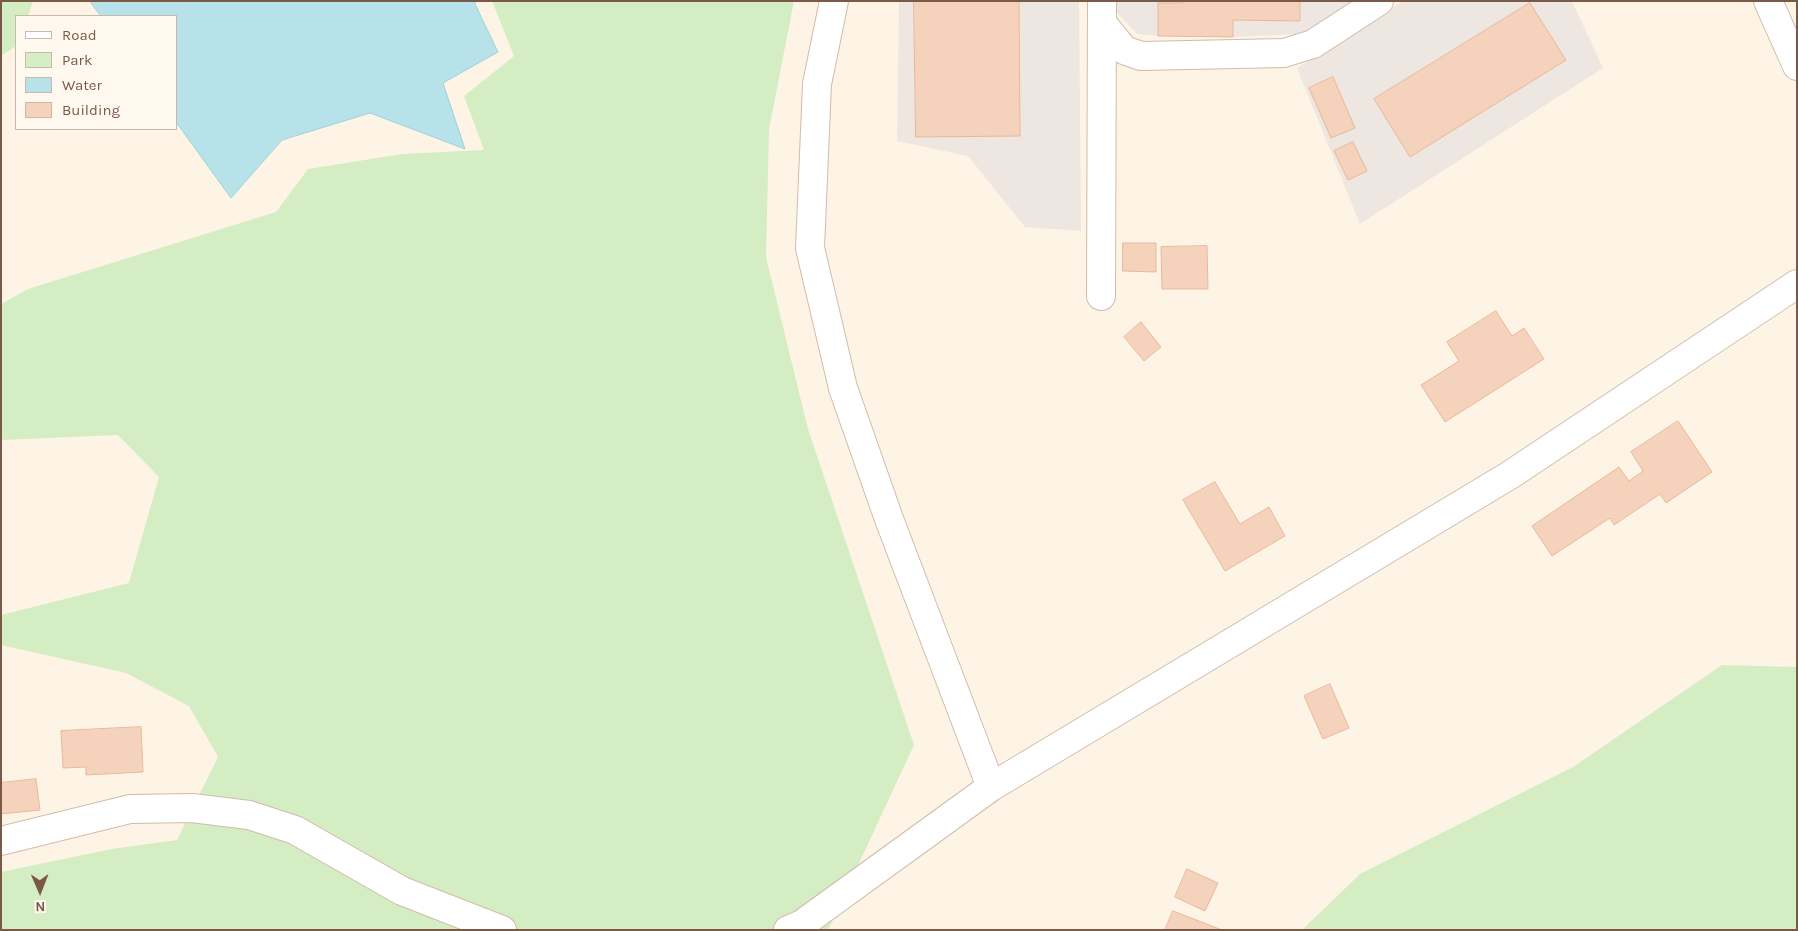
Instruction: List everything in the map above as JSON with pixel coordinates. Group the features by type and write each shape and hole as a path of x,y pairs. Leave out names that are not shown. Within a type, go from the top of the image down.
{"street":[{"path":"834,1 817,84 810,248 843,388 889,520 990,787"},
{"path":"1103,12 1124,50 1141,56 1284,52 1314,44 1379,1"},
{"path":"1768,1 1797,66"},
{"path":"1101,296 1103,12"},
{"path":"788,930 802,924 990,787 1510,474 1797,284"},
{"path":"1,842 130,809 192,808 249,815 295,830 402,890 502,930"}],"shaded area":[{"path":"899,1 1079,1 1081,231 1025,227 968,156 897,141"},
{"path":"1115,1 1353,1 1302,34 1233,37 1137,34 1115,11"},
{"path":"1403,1 1572,1 1603,68 1360,224 1297,68"}],"green space":[{"path":"1,1 33,1 28,15 15,15 15,47 1,56"},
{"path":"492,1 794,1 769,129 766,257 808,429 914,745 828,930 1,930 1,872 112,849 177,840 218,757 189,706 126,673 1,645 1,615 129,583 159,477 118,435 1,440 1,304 28,289 276,212 308,169 402,154 484,150 464,96 514,56"},
{"path":"1722,665 1797,667 1797,930 1302,930 1360,874 1573,767"}],"water":[{"path":"90,1 476,1 475,4 498,52 443,83 465,149 370,113 282,140 231,198 178,125 178,15 100,15"}],"building":[{"path":"914,1 1019,1 1020,136 916,137"},
{"path":"1183,1 1300,1 1300,21 1233,20 1233,37 1158,36 1158,3 1183,3"},
{"path":"1530,3 1566,60 1410,157 1374,99"},
{"path":"1333,77 1355,128 1331,138 1309,88"},
{"path":"1353,142 1367,171 1348,180 1334,151"},
{"path":"1123,243 1156,243 1156,272 1123,271"},
{"path":"1207,246 1208,289 1162,289 1161,247"},
{"path":"1496,311 1512,336 1524,328 1544,359 1445,422 1421,385 1459,361 1447,342"},
{"path":"1141,322 1161,347 1144,361 1124,337"},
{"path":"1678,421 1712,472 1666,503 1660,494 1614,525 1610,518 1552,556 1532,526 1619,467 1629,481 1643,471 1631,452"},
{"path":"1215,482 1240,524 1269,507 1285,536 1225,571 1183,500"},
{"path":"1330,684 1349,728 1323,739 1304,696"},
{"path":"141,727 143,772 86,775 86,767 63,768 61,731"},
{"path":"36,779 40,810 1,814 1,783"},
{"path":"1187,869 1218,883 1205,911 1175,897"},
{"path":"1173,911 1222,930 1165,930"}]}
